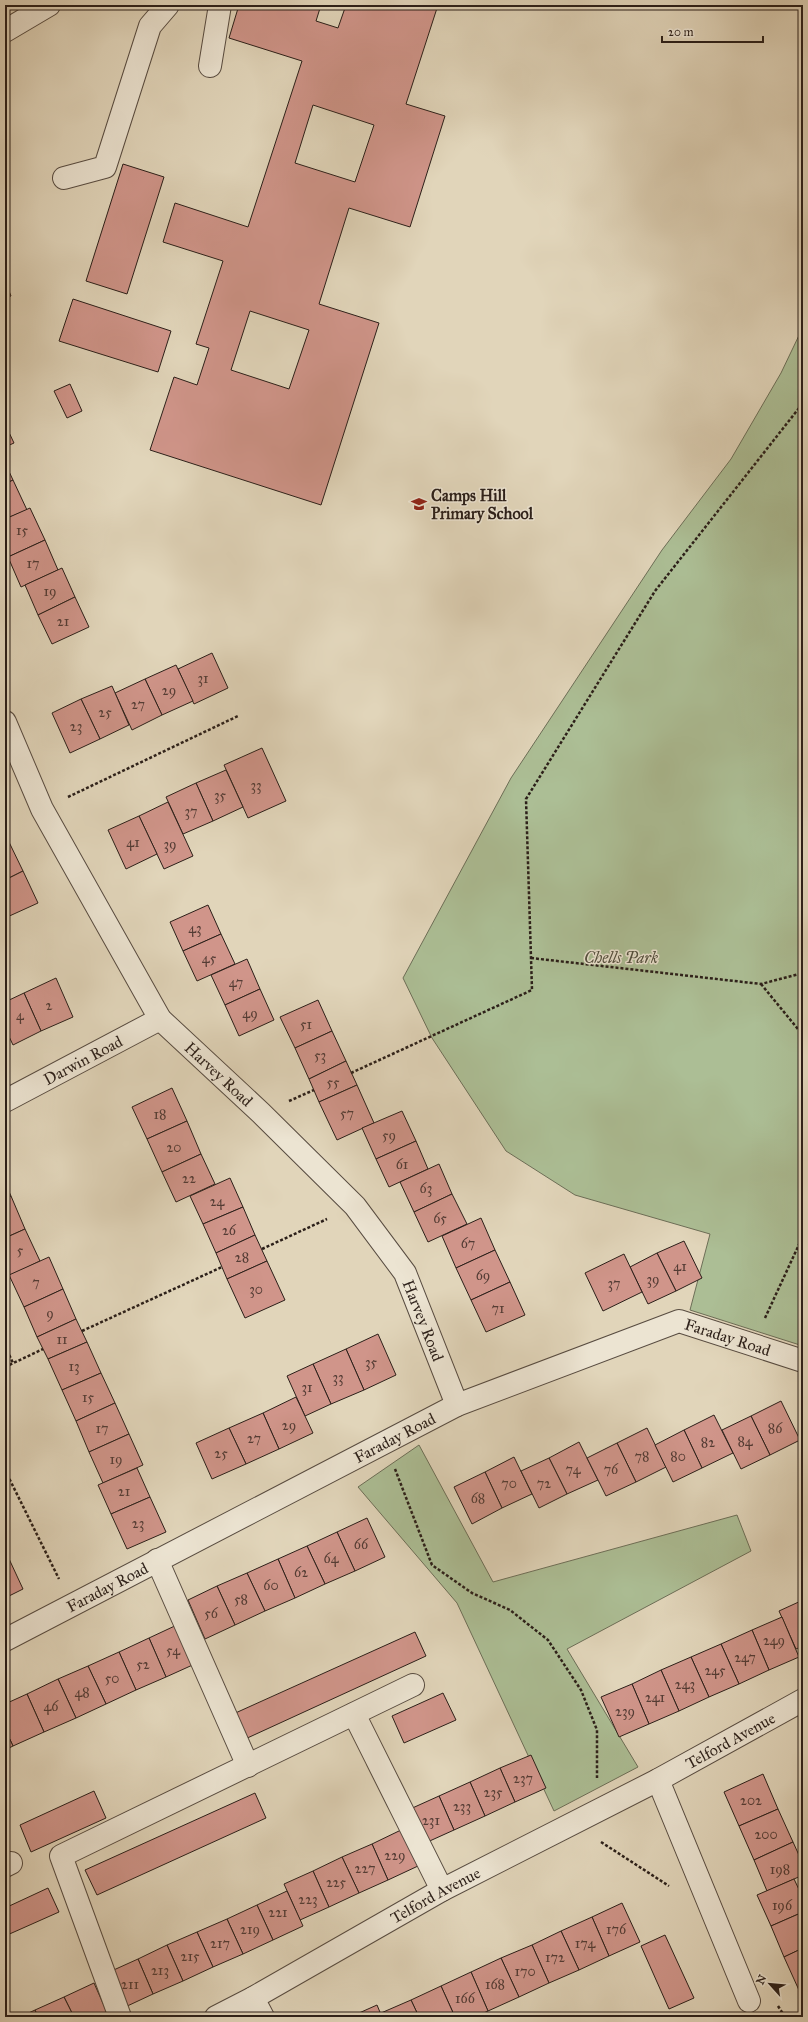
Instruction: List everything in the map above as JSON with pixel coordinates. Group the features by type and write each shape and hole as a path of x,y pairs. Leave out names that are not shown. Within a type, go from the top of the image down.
{"street":[{"path":"5,31 50,5"},
{"path":"64,178 106,167 150,26 168,5"},
{"path":"210,66 220,5"},
{"name":"Harvey Road","path":"5,722 42,809 160,1019 261,1113 355,1206 405,1273 457,1405"},
{"name":"Darwin Road","path":"5,1101 160,1019"},
{"name":"Faraday Road","path":"5,1640 457,1405 679,1320 803,1361"},
{"path":"157,1560 248,1766"},
{"path":"120,2017 61,1856 413,1685"},
{"name":"Telford Avenue","path":"216,2017 258,2008 442,1890 658,1780 803,1700"},
{"path":"354,1714 442,1890"},
{"path":"658,1780 749,2001"}],"path":[{"path":"351,1073 532,990 526,799 656,591 803,403"},
{"path":"42,809 238,716"},
{"path":"531,958 761,984 803,972"},
{"path":"761,984 803,1037"},
{"path":"262,1249 355,1206"},
{"path":"752,1345 802,1237 803,1230"},
{"path":"82,1331 222,1267"},
{"path":"5,1346 13,1363"},
{"path":"5,1367 43,1350"},
{"path":"384,1443 432,1565 472,1593 510,1610 548,1640 581,1690 597,1730 597,1811"},
{"path":"5,1470 72,1605"},
{"path":"572,1824 672,1888"}],"green space":[{"name":"Chells Park","path":"803,327 803,1346 690,1310 710,1234 575,1195 506,1151 432,1038 403,978 511,778 662,550 731,459 781,373"},
{"path":"419,1445 493,1582 737,1515 751,1551 567,1649 638,1767 554,1811 457,1603 358,1487"}],"building":[{"path":"239,5 321,5 316,21 338,28 346,5 438,5 406,104 445,116 410,227 349,208 319,304 379,323 321,505 150,450 174,377 197,385 209,348 196,344 223,261 163,242 175,203 248,227 302,61 229,38","holes":["313,105 374,125 355,182 295,163","250,311 309,330 289,389 231,370"]},
{"path":"123,164 164,177 127,294 86,281"},
{"path":"5,281 11,296 5,298"},
{"path":"73,299 171,331 158,372 59,341"},
{"path":"70,384 82,411 67,418 54,391"},
{"path":"5,424 14,443 5,447"},
{"path":"5,463 13,480 5,484"},
{"path":"13,480 27,510 5,519 5,484"},
{"path":"30,508 45,540 8,557 5,551 5,519"},
{"path":"45,540 58,570 21,587 8,557"},
{"path":"62,568 75,597 38,615 25,585"},
{"path":"75,597 89,627 52,644 38,615"},
{"path":"212,653 228,688 194,704 178,669"},
{"path":"176,665 193,701 162,715 145,679"},
{"path":"145,679 162,715 132,730 115,693"},
{"path":"112,686 129,725 100,739 81,699"},
{"path":"81,699 100,739 70,753 52,713"},
{"path":"262,748 286,801 248,818 224,765"},
{"path":"226,770 243,807 213,821 196,783"},
{"path":"196,783 213,821 183,834 166,797"},
{"path":"168,802 193,856 164,869 139,816"},
{"path":"139,816 157,854 126,869 108,830"},
{"path":"8,840 23,871 5,880 5,842"},
{"path":"23,871 38,903 5,918 5,880"},
{"path":"208,905 221,934 183,951 170,922"},
{"path":"221,934 235,964 197,981 183,951"},
{"path":"247,959 260,989 225,1005 211,975"},
{"path":"56,978 73,1017 41,1031 24,993"},
{"path":"260,989 274,1020 239,1036 225,1005"},
{"path":"24,993 41,1031 13,1045 5,1028 5,1002"},
{"path":"318,1000 332,1031 295,1048 280,1017"},
{"path":"332,1031 346,1061 309,1079 295,1048"},
{"path":"346,1061 357,1085 319,1102 309,1079"},
{"path":"357,1085 374,1123 337,1140 319,1102"},
{"path":"172,1088 187,1121 147,1139 132,1107"},
{"path":"402,1111 416,1141 376,1159 362,1128"},
{"path":"187,1121 201,1154 162,1172 147,1139"},
{"path":"416,1141 428,1169 389,1187 376,1159"},
{"path":"201,1154 215,1184 176,1202 162,1172"},
{"path":"439,1164 452,1194 414,1212 400,1182"},
{"path":"230,1178 243,1207 203,1224 190,1196"},
{"path":"5,1183 11,1196 5,1199"},
{"path":"452,1194 467,1224 428,1242 414,1212"},
{"path":"11,1196 25,1229 5,1238 5,1199"},
{"path":"243,1207 255,1235 216,1253 203,1224"},
{"path":"481,1218 495,1250 456,1268 442,1236"},
{"path":"25,1229 40,1261 5,1278 5,1238"},
{"path":"255,1235 267,1261 227,1279 216,1253"},
{"path":"684,1241 702,1278 676,1291 657,1253"},
{"path":"495,1250 510,1282 471,1300 456,1268"},
{"path":"657,1253 676,1291 648,1304 630,1267"},
{"path":"624,1254 642,1292 603,1311 585,1273"},
{"path":"49,1257 63,1289 24,1307 9,1275"},
{"path":"267,1261 285,1300 245,1318 227,1279"},
{"path":"510,1282 525,1315 486,1332 471,1300"},
{"path":"63,1289 76,1319 37,1337 24,1307"},
{"path":"76,1319 87,1342 48,1359 37,1337"},
{"path":"378,1334 396,1375 364,1390 346,1349"},
{"path":"87,1342 101,1373 62,1390 48,1359"},
{"path":"346,1349 364,1390 331,1404 313,1364"},
{"path":"313,1364 331,1404 305,1416 287,1376"},
{"path":"101,1373 115,1403 76,1421 62,1390"},
{"path":"296,1397 313,1433 279,1449 263,1413"},
{"path":"781,1401 800,1440 770,1455 751,1416"},
{"path":"115,1403 129,1434 89,1452 76,1421"},
{"path":"263,1413 279,1449 246,1464 229,1428"},
{"path":"714,1415 733,1453 702,1468 684,1430"},
{"path":"751,1416 770,1455 741,1469 722,1430"},
{"path":"229,1428 246,1464 212,1479 196,1443"},
{"path":"647,1428 666,1467 636,1482 617,1443"},
{"path":"684,1430 702,1468 673,1482 655,1445"},
{"path":"129,1434 143,1465 103,1483 89,1452"},
{"path":"579,1442 598,1480 567,1494 549,1458"},
{"path":"617,1443 636,1482 606,1496 587,1458"},
{"path":"514,1457 532,1494 502,1508 485,1472"},
{"path":"549,1458 567,1494 539,1508 521,1471"},
{"path":"137,1468 150,1497 111,1514 98,1485"},
{"path":"485,1472 502,1508 472,1524 454,1487"},
{"path":"150,1497 166,1532 127,1549 111,1514"},
{"path":"367,1518 385,1557 355,1571 337,1532"},
{"path":"337,1532 355,1571 325,1584 307,1546"},
{"path":"307,1546 325,1584 295,1598 278,1559"},
{"path":"5,1549 10,1561 5,1564"},
{"path":"278,1559 295,1598 265,1611 247,1573"},
{"path":"10,1561 23,1589 5,1598 5,1564"},
{"path":"247,1573 265,1611 235,1625 217,1586"},
{"path":"217,1586 235,1625 205,1639 188,1600"},
{"path":"803,1600 803,1646 796,1649 779,1611"},
{"path":"782,1617 799,1657 769,1670 752,1630"},
{"path":"179,1624 197,1663 166,1677 149,1638"},
{"path":"752,1630 769,1670 739,1684 721,1644"},
{"path":"415,1632 426,1656 243,1740 231,1715"},
{"path":"149,1638 166,1677 136,1690 119,1652"},
{"path":"721,1644 739,1684 709,1697 691,1657"},
{"path":"119,1652 136,1690 106,1704 88,1666"},
{"path":"691,1657 709,1697 679,1711 661,1670"},
{"path":"88,1666 106,1704 76,1718 58,1679"},
{"path":"661,1670 679,1711 649,1724 632,1684"},
{"path":"58,1679 76,1718 44,1732 27,1694"},
{"path":"632,1684 649,1724 619,1737 601,1697"},
{"path":"443,1693 456,1720 404,1743 392,1716"},
{"path":"27,1694 44,1732 13,1746 5,1729 5,1704"},
{"path":"5,1729 13,1746 5,1750"},
{"path":"531,1755 546,1788 515,1802 500,1768"},
{"path":"500,1768 515,1802 485,1816 470,1782"},
{"path":"763,1774 778,1809 739,1826 724,1792"},
{"path":"470,1782 485,1816 454,1830 439,1796"},
{"path":"94,1791 106,1818 31,1852 20,1825"},
{"path":"255,1793 266,1818 97,1895 85,1870"},
{"path":"439,1796 454,1830 423,1844 408,1810"},
{"path":"778,1809 793,1842 754,1860 739,1826"},
{"path":"401,1830 418,1866 388,1880 372,1844"},
{"path":"793,1842 803,1864 803,1875 767,1891 754,1860"},
{"path":"372,1844 388,1880 359,1893 342,1857"},
{"path":"342,1857 359,1893 329,1907 313,1871"},
{"path":"313,1871 329,1907 300,1920 284,1884"},
{"path":"794,1879 803,1898 803,1912 771,1926 757,1895"},
{"path":"48,1888 59,1912 5,1936 5,1908"},
{"path":"287,1891 303,1926 273,1940 257,1905"},
{"path":"622,1903 640,1942 609,1956 592,1917"},
{"path":"257,1905 273,1940 243,1954 227,1919"},
{"path":"803,1912 803,1948 784,1957 771,1926"},
{"path":"592,1917 609,1956 579,1970 561,1931"},
{"path":"227,1919 243,1954 213,1967 197,1932"},
{"path":"561,1931 579,1970 549,1983 532,1945"},
{"path":"197,1932 213,1967 183,1981 167,1945"},
{"path":"665,1935 694,1998 669,2009 641,1946"},
{"path":"167,1945 183,1981 153,1994 138,1959"},
{"path":"532,1945 549,1983 519,1997 501,1958"},
{"path":"803,1948 803,1985 798,1988 784,1957"},
{"path":"501,1958 519,1997 488,2011 471,1972"},
{"path":"138,1959 153,1994 123,2008 107,1973"},
{"path":"471,1972 488,2011 475,2017 455,2017 441,1986"},
{"path":"94,1983 109,2017 74,2017 64,1997"},
{"path":"803,1985 803,2000 798,1988"},
{"path":"441,1986 455,2017 419,2017 411,2000"},
{"path":"64,1997 74,2017 38,2017 35,2010"},
{"path":"411,2000 419,2017 382,2017 381,2013"},
{"path":"377,2005 382,2017 350,2017"},
{"path":"35,2010 38,2017 20,2017"}],"place":[{"name":"Camps Hill Primary School","path":"419,504"}]}
